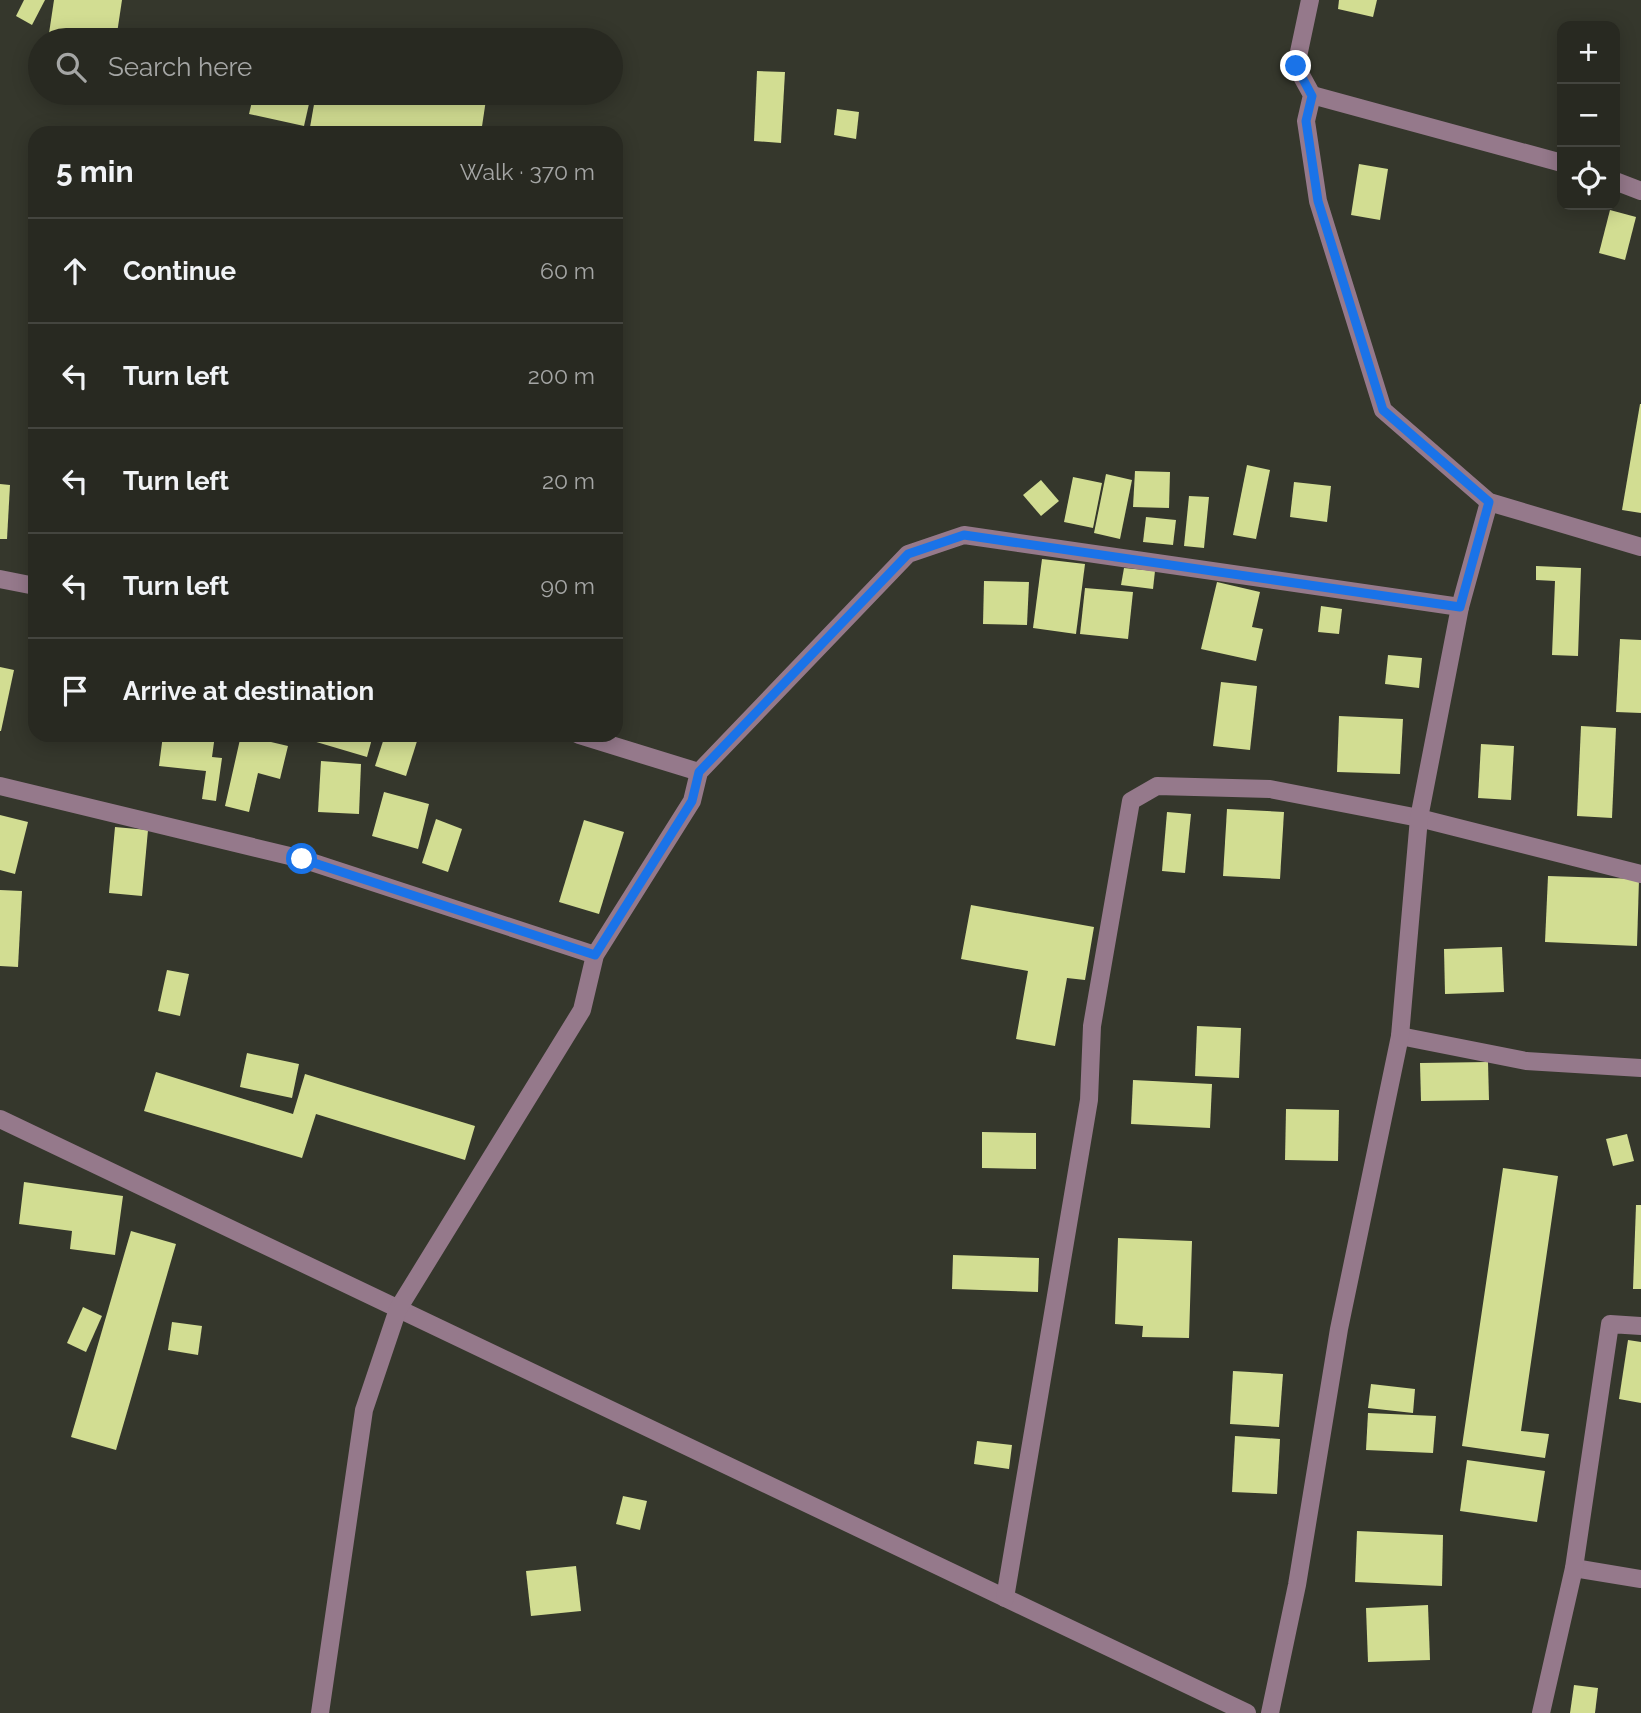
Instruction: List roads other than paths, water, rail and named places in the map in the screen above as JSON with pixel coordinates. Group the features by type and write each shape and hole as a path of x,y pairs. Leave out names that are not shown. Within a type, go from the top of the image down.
{"street":[{"path":"1310,0 1296,66 1312,96 1306,121 1318,201 1383,410 1489,502 1641,547"},
{"path":"1312,96 1557,162"},
{"path":"1620,183 1641,191"},
{"path":"1270,1713 1297,1585 1339,1329 1400,1036 1419,818 1460,607 1489,502"},
{"path":"320,1713 364,1410 398,1309 582,1010 595,955 692,801 699,772 908,554 964,535 1460,607"},
{"path":"0,579 28,585"},
{"path":"602,742 699,772"},
{"path":"0,786 302,859 595,955"},
{"path":"1005,1598 1089,1100 1093,1026 1131,801 1157,786 1270,789 1419,818 1641,874"},
{"path":"1400,1036 1526,1061 1641,1068"},
{"path":"0,1119 1247,1713"},
{"path":"1541,1713 1574,1568 1610,1324 1641,1326"},
{"path":"1574,1568 1641,1579"}]}
